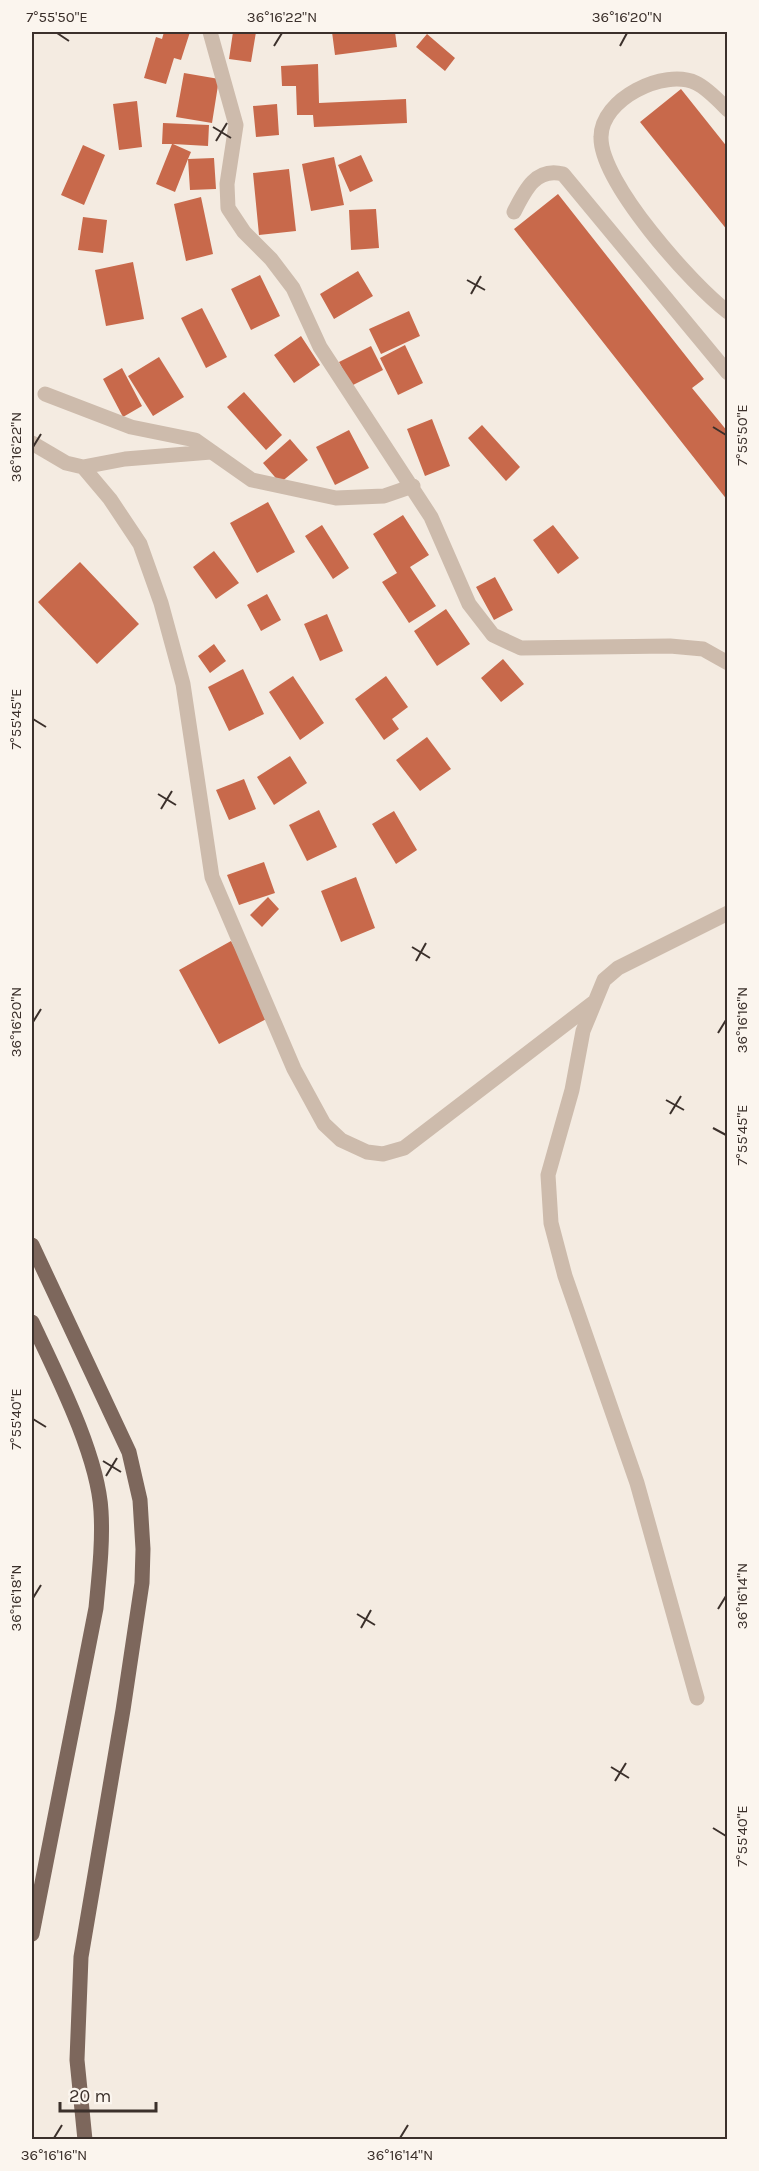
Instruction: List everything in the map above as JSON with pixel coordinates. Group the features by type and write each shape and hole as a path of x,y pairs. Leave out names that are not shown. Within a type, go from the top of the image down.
{"main road":[{"path":"32,1245 129,1452 140,1500 143,1549 142,1583 123,1710 81,1957 77,2060 85,2139"},
{"path":"32,1322 65,1393 92,1466 101,1510 100,1568 96,1608 32,1934"}],"street":[{"path":"210,32 236,125 227,184 228,208 244,232 271,259 292,288 320,346 413,486 431,518 469,604 493,634 521,648 670,646 703,649 728,663"},
{"path":"728,110 696,83 664,79 632,92 615,106 606,118 600,135 605,160 612,174 660,244 728,312"},
{"path":"514,212 523,194 538,175 551,171 563,174 728,373"},
{"path":"45,394 131,427 195,440 252,480 336,498 384,496 413,486"},
{"path":"32,443 66,463 83,467 125,459 211,452"},
{"path":"83,467 110,499 140,544 161,603 183,684 212,877 294,1069 324,1124 341,1140 367,1152 383,1154 404,1148 592,1003"},
{"path":"697,1698 637,1483 565,1276 551,1223 548,1175 592,1003 604,980 618,968 728,913"}],"building":[{"path":"164,32 190,32 181,60 174,58 166,84 144,78 156,37 162,39"},
{"path":"233,32 256,32 251,62 229,59"},
{"path":"332,32 395,32 397,47 335,55"},
{"path":"427,34 455,58 445,71 416,47"},
{"path":"318,64 319,103 406,99 407,123 314,127 313,115 297,115 296,86 282,86 281,66"},
{"path":"184,73 219,79 212,123 176,117"},
{"path":"681,89 728,148 728,231 640,122"},
{"path":"137,101 142,147 119,150 113,104"},
{"path":"277,104 279,135 256,137 253,106"},
{"path":"163,123 209,125 208,146 173,144 191,152 175,192 156,184 172,144 162,144"},
{"path":"83,145 105,155 84,205 61,195"},
{"path":"361,155 373,181 350,192 338,165"},
{"path":"334,157 344,205 311,211 302,164"},
{"path":"214,158 216,189 190,190 188,159"},
{"path":"289,169 296,231 259,235 253,173"},
{"path":"558,194 704,379 692,388 728,432 728,501 514,229"},
{"path":"201,197 213,254 186,261 174,204"},
{"path":"376,209 379,248 351,250 349,210"},
{"path":"83,217 107,220 103,253 78,250"},
{"path":"133,262 144,319 106,326 95,270"},
{"path":"358,271 373,296 334,319 320,294"},
{"path":"260,275 280,316 251,330 231,289"},
{"path":"202,308 227,357 206,368 181,318"},
{"path":"409,311 420,336 381,354 369,329"},
{"path":"301,336 320,365 294,383 274,355"},
{"path":"405,345 423,383 398,395 380,358"},
{"path":"371,346 383,370 351,386 339,362"},
{"path":"159,357 184,397 153,416 128,376"},
{"path":"122,368 142,406 123,417 103,379"},
{"path":"244,392 282,435 266,450 227,407"},
{"path":"432,419 450,466 425,476 407,429"},
{"path":"482,425 520,467 506,481 468,438"},
{"path":"349,430 369,468 335,485 316,447"},
{"path":"290,439 308,460 280,483 263,463"},
{"path":"268,502 295,552 257,573 230,523"},
{"path":"403,515 429,555 410,567 436,606 409,623 382,582 397,573 373,534"},
{"path":"322,525 349,568 333,579 305,536"},
{"path":"553,525 579,558 558,574 533,540"},
{"path":"214,551 239,583 216,599 193,567"},
{"path":"80,562 139,624 97,664 38,602"},
{"path":"495,577 513,610 494,620 476,587"},
{"path":"267,594 281,620 261,631 247,605"},
{"path":"446,609 470,644 437,666 414,631"},
{"path":"327,614 343,651 320,661 304,624"},
{"path":"214,644 226,661 210,673 198,656"},
{"path":"503,659 524,684 501,702 481,678"},
{"path":"243,669 264,714 229,731 208,687"},
{"path":"293,676 324,723 300,740 269,692"},
{"path":"386,676 408,707 392,719 399,729 384,740 355,699"},
{"path":"427,737 451,769 420,791 396,760"},
{"path":"290,756 307,783 274,805 257,777"},
{"path":"244,779 256,809 229,820 216,790"},
{"path":"319,810 337,847 307,861 289,825"},
{"path":"394,811 417,850 396,864 372,824"},
{"path":"264,862 275,893 239,905 227,875"},
{"path":"356,877 375,928 341,942 321,891"},
{"path":"268,897 279,909 262,927 250,915"},
{"path":"231,941 272,1016 219,1044 179,970"}]}
